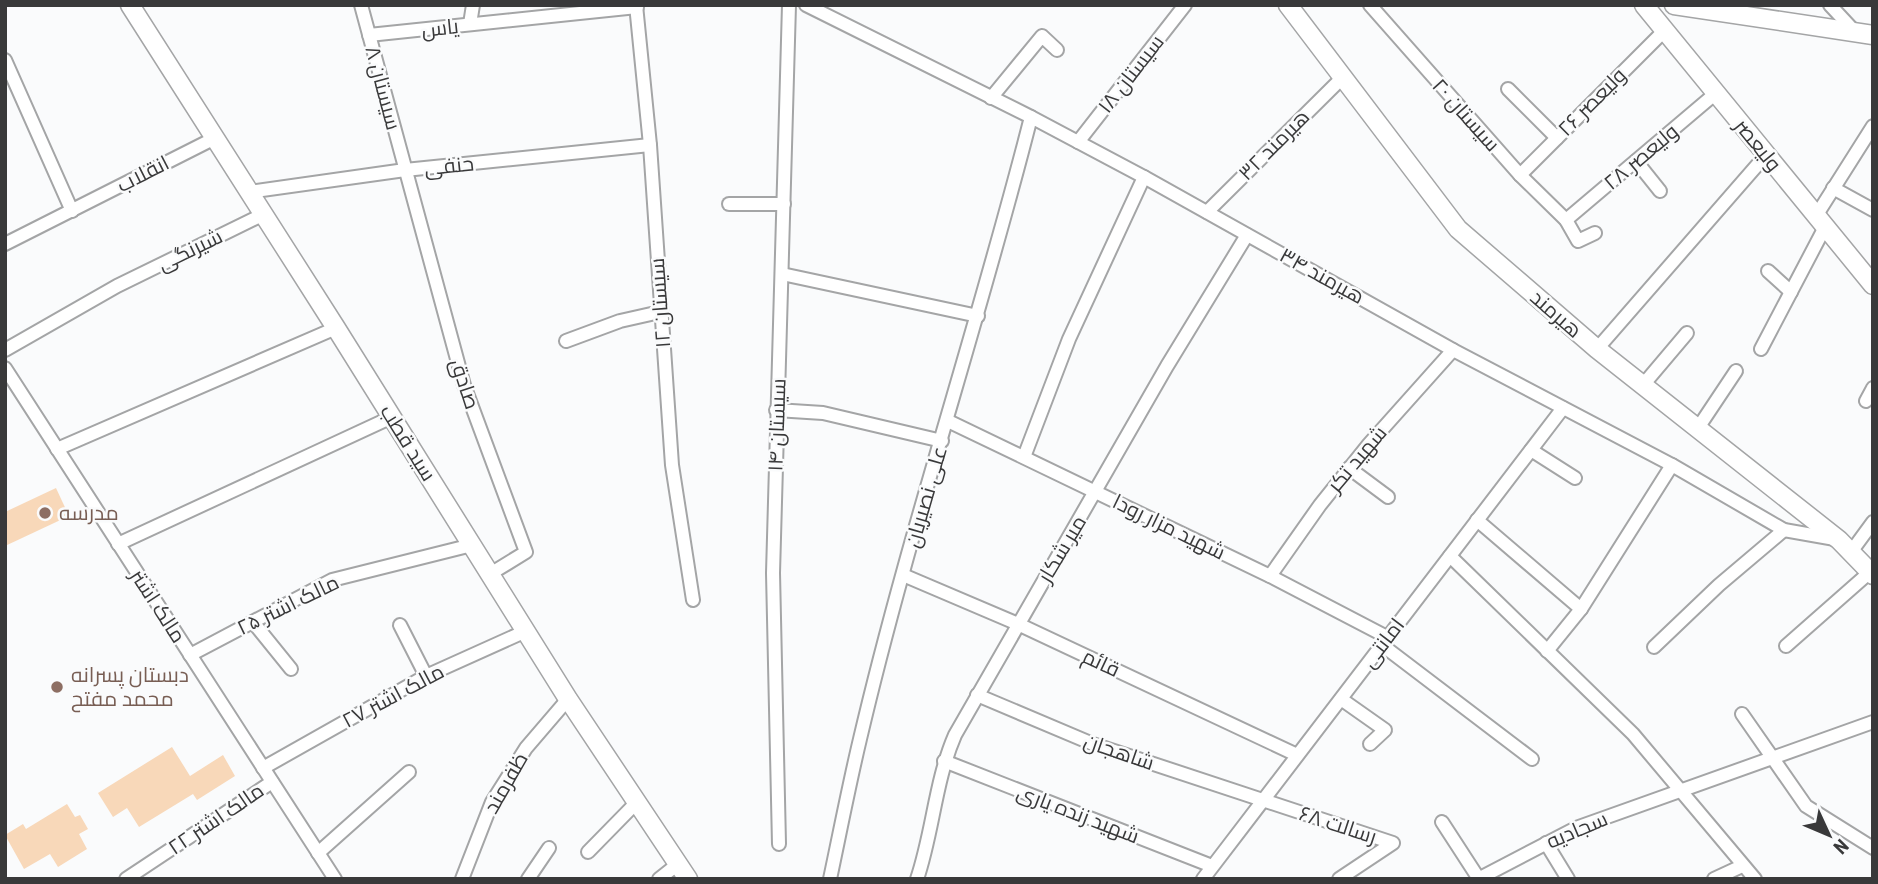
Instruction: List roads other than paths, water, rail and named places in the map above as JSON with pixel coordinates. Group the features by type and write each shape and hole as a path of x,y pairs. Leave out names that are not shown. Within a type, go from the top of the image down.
{"street":[{"name":"سید قطب","path":"130,5 568,699 683,872"},
{"name":"سیستان ۸","path":"360,5 405,170"},
{"path":"470,24 473,5"},
{"name":"سیستان ۱۴","path":"779,844 773,573 789,5"},
{"name":"هیرمند ۳۴","path":"806,5 1031,117 1144,177 1453,350 1672,465 1784,530 1845,546"},
{"name":"سیستان ۱۸","path":"1078,142 1185,5"},
{"name":"هیرمند","path":"1288,5 1458,229 1597,349 1845,546 1871,574"},
{"name":"سیستان ۲۰","path":"1370,5 1520,175 1566,220 1578,242 1595,233"},
{"name":"ولیعصر","path":"1644,5 1873,285"},
{"path":"1674,5 1864,34"},
{"path":"1830,5 1864,34"},
{"name":"یاس","path":"369,35 636,6"},
{"name":"سیستان ۱۲","path":"636,6 650,145 672,465 693,600"},
{"name":"ولیعصر ۲۶","path":"1520,175 1665,30"},
{"path":"991,97 1042,36 1056,50"},
{"path":"5,60 72,211"},
{"name":"هیرمند ۳۲","path":"1207,212 1342,78"},
{"path":"1508,89 1557,138"},
{"name":"ولیعصر ۲۸","path":"1566,220 1716,93"},
{"name":"علی نصیریان","path":"830,879 860,738 1031,117"},
{"path":"1761,349 1791,292 1833,188 1873,125"},
{"name":"انقلاب","path":"5,244 215,138"},
{"name":"حنفی","path":"249,192 405,170 650,145"},
{"path":"1597,349 1766,155"},
{"path":"1636,161 1660,191"},
{"name":"صادق","path":"405,170 464,385 526,552 490,574"},
{"path":"1024,457 1069,339 1144,177"},
{"path":"1833,188 1873,210"},
{"path":"729,204 784,204"},
{"name":"شیرنگی","path":"5,350 117,286 264,214"},
{"name":"میر شکار","path":"917,879 926,853 944,761 954,736 1167,366 1247,235"},
{"path":"1768,271 1791,292"},
{"path":"782,274 978,316"},
{"path":"566,341 620,321 660,312"},
{"path":"57,449 336,328"},
{"path":"1643,385 1686,334"},
{"name":"شهید تکر","path":"1270,576 1349,468 1453,350"},
{"name":"مالک اشتر","path":"5,368 334,879"},
{"path":"1698,428 1736,371"},
{"path":"1866,401 1873,388"},
{"name":"امانتی","path":"1203,879 1563,408"},
{"path":"776,410 823,413 942,441"},
{"path":"118,544 392,417"},
{"name":"شهید مزار رودا","path":"948,421 1270,576 1385,641 1532,759"},
{"path":"1531,450 1575,478"},
{"path":"1547,651 1581,609 1672,465"},
{"path":"1349,468 1388,497"},
{"path":"1477,520 1581,609"},
{"path":"1845,546 1873,522"},
{"path":"1654,647 1719,585 1784,530"},
{"name":"مالک اشتر ۲۵","path":"190,655 332,580 472,545"},
{"path":"1450,556 1633,734 1755,879"},
{"path":"1786,646 1871,574"},
{"name":"قائم","path":"904,575 1018,624 1297,755"},
{"path":"253,622 291,669"},
{"path":"400,625 426,676"},
{"name":"مالک اشتر ۲۷","path":"263,768 426,676 526,631"},
{"name":"شاهجان","path":"978,695 1093,744 1263,800"},
{"name":"ظفرمند","path":"462,879 492,802 526,748 568,699"},
{"path":"1340,699 1385,730 1370,744"},
{"path":"1742,714 1806,807 1873,848"},
{"name":"سجادیه","path":"1479,879 1576,828 1873,722"},
{"name":"شهید زنده یاری","path":"944,761 1212,866"},
{"path":"318,853 410,772"},
{"name":"مالک اشتر ۲۲","path":"126,879 272,782"},
{"name":"رسالت ۶۸","path":"1263,800 1393,843 1339,879"},
{"path":"588,852 637,802"},
{"path":"1442,822 1479,879"},
{"path":"1546,843 1568,879"},
{"path":"528,879 549,848"},
{"path":"1714,879 1742,866"},
{"path":"659,879 683,872"}],"place":[{"name":"مدرسه","path":"45,513"},
{"name":"دبستان پسرانه محمد مفتح","path":"57,687"}]}
